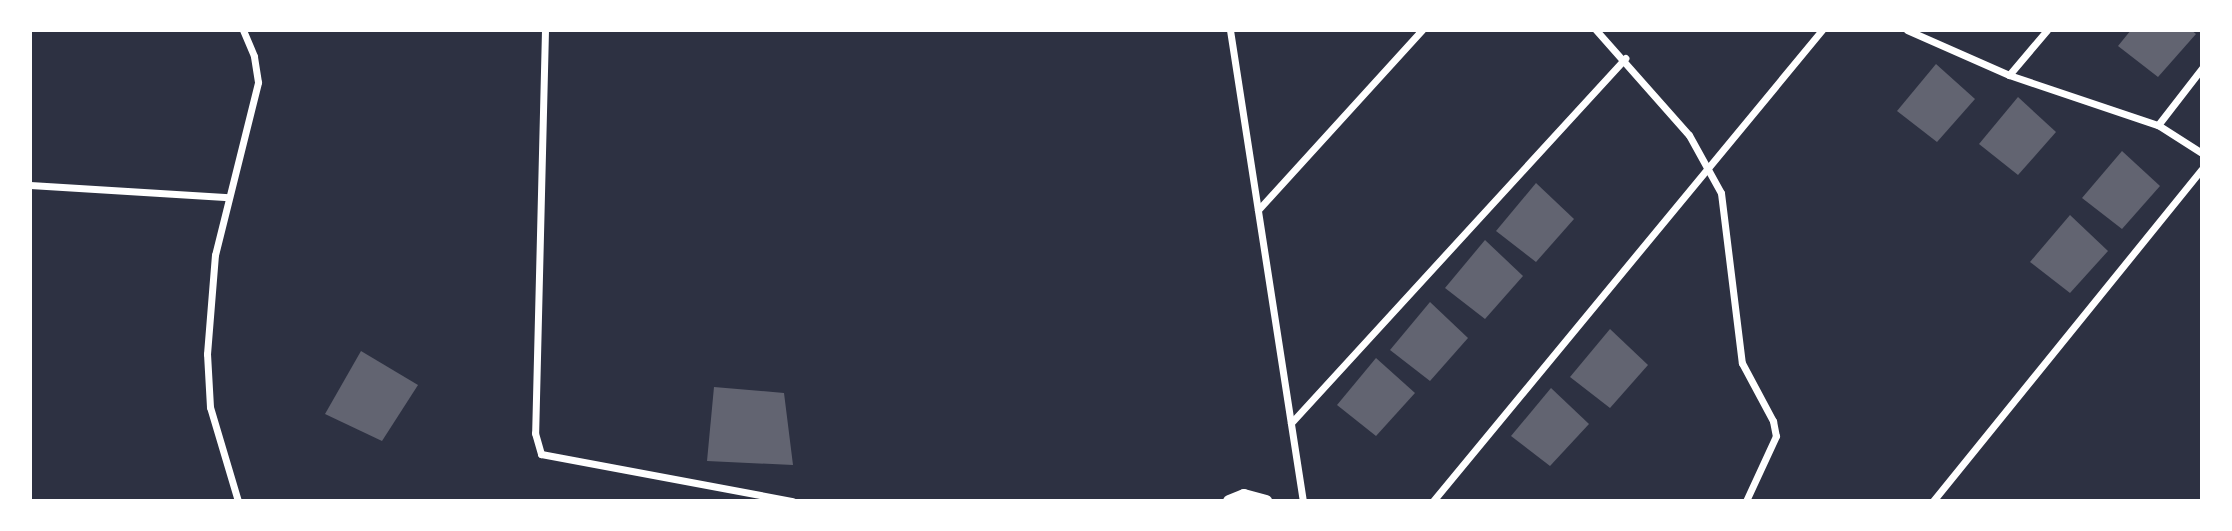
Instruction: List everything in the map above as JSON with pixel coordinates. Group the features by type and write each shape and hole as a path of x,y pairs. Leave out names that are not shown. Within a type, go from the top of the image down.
{"street":[{"path":"237,501 210,407 206,354 215,255 258,82 254,56 243,30"},
{"path":"545,30 535,433 541,454 793,501"},
{"path":"1230,30 1303,501"},
{"path":"1258,210 1422,30"},
{"path":"1596,30 1625,58 1708,164 1721,193 1728,229 1742,363 1773,421 1776,436 1746,501"},
{"path":"1433,501 1708,164 1822,30"},
{"path":"1907,30 2009,75 2158,125 2202,153"},
{"path":"2009,75 2048,30"},
{"path":"1291,423 1625,58"},
{"path":"2158,125 2202,68"},
{"path":"1933,501 2202,169"},
{"path":"30,185 229,197"},
{"path":"1229,501 1244,495 1266,501"}],"building":[{"path":"2131,30 2191,30 2196,34 2158,77 2118,46"},
{"path":"1936,64 1975,99 1937,142 1897,111"},
{"path":"2018,97 2056,132 2018,175 1979,144"},
{"path":"2122,151 2160,186 2122,229 2082,198"},
{"path":"1536,183 1574,219 1536,262 1496,231"},
{"path":"2070,215 2108,251 2070,293 2030,262"},
{"path":"1485,240 1523,276 1485,319 1445,288"},
{"path":"1430,302 1468,338 1430,381 1390,350"},
{"path":"1610,329 1648,365 1610,408 1570,377"},
{"path":"361,351 418,385 382,441 325,414"},
{"path":"1376,358 1415,393 1376,436 1337,405"},
{"path":"714,387 784,393 793,465 707,461"},
{"path":"1551,388 1589,424 1550,466 1511,436"}]}
